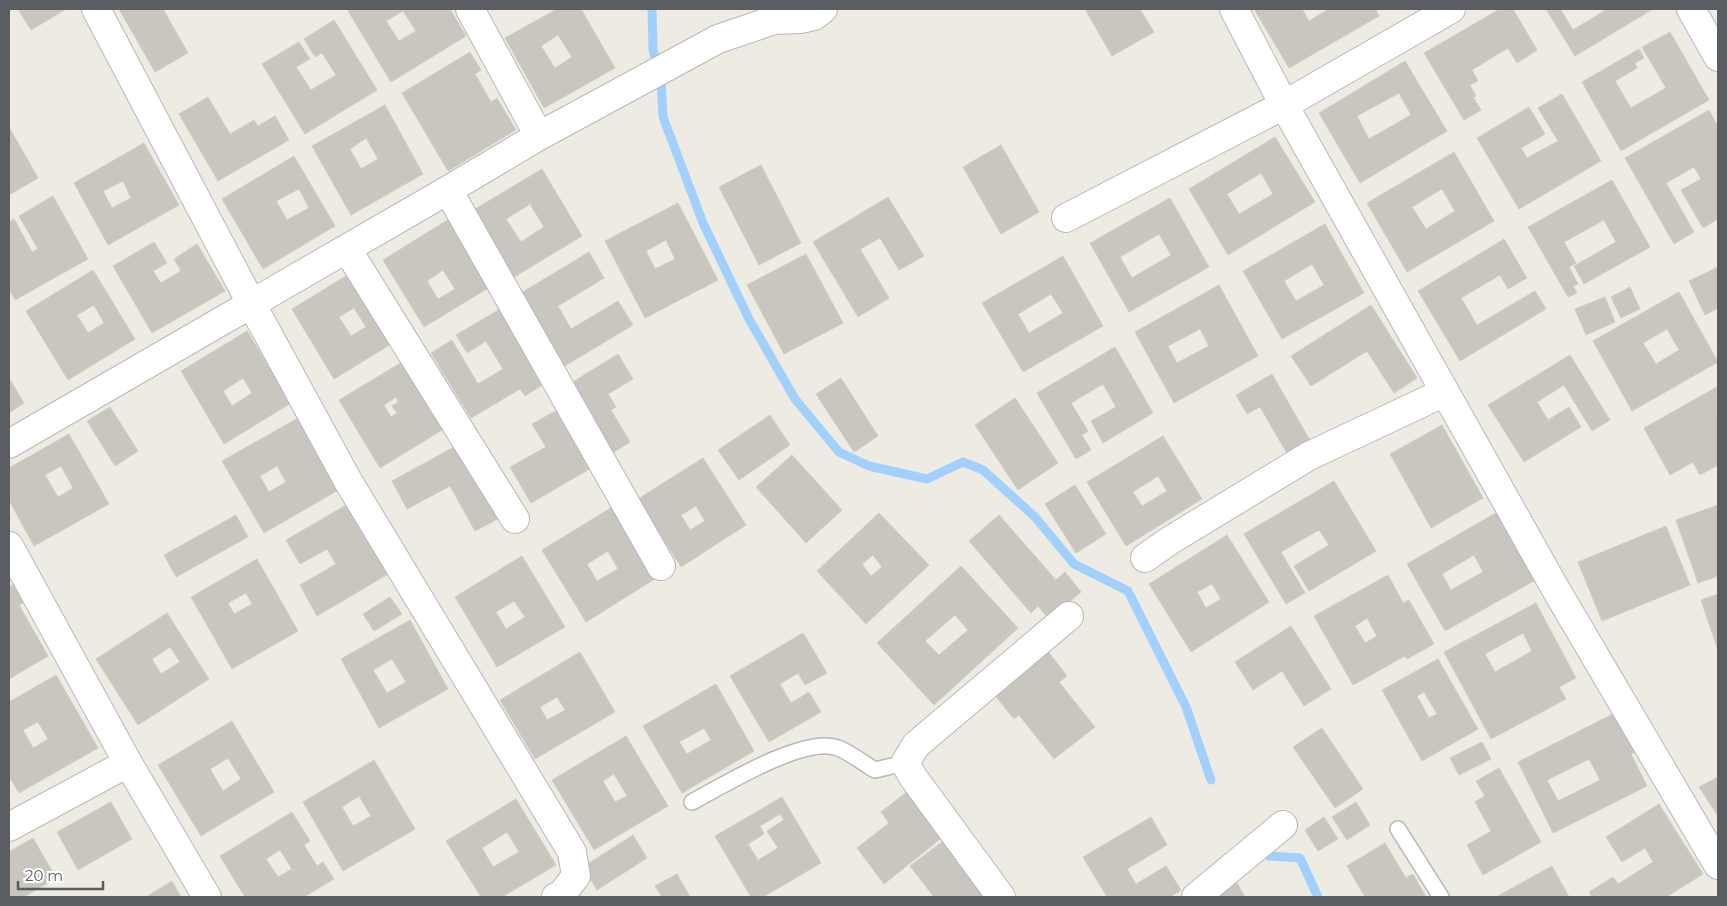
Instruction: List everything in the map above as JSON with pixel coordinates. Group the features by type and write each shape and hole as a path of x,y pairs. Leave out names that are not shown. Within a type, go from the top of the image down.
{"street":[{"path":"96,9 251,303 348,481 572,852 576,876 562,894 556,897"},
{"path":"470,9 538,136"},
{"path":"9,444 538,136 718,39 774,20 800,19 814,16 823,9"},
{"path":"1234,9 1284,106 1555,588 1718,865"},
{"path":"1066,218 1284,106 1451,9"},
{"path":"1691,9 1718,57"},
{"path":"448,190 661,566"},
{"path":"347,248 515,519"},
{"path":"1145,558 1309,456 1445,392"},
{"path":"9,546 128,763 207,897"},
{"path":"1001,897 913,777 905,763 916,745 1069,616"},
{"path":"9,827 128,763"},
{"path":"1196,897 1283,826"}],"lane":[{"path":"692,802 767,763 814,746 837,748 875,770 905,763"},
{"path":"1398,829 1441,897"}],"building":[{"path":"18,9 66,9 31,30"},
{"path":"119,9 163,9 188,53 155,72"},
{"path":"353,9 450,9 466,36 391,82 348,11","holes":["403,11 416,31 399,41 386,21"]},
{"path":"557,9 581,9 615,68 544,108 505,38","holes":["558,35 572,57 555,68 541,46"]},
{"path":"1085,9 1140,9 1154,32 1112,56"},
{"path":"1254,9 1302,9 1309,21 1329,9 1375,9 1379,16 1289,68"},
{"path":"1500,9 1513,9 1537,50 1517,63 1508,48 1472,70 1478,81 1470,85 1476,96 1473,97 1481,110 1464,120 1424,53"},
{"path":"1546,9 1562,9 1573,30 1604,11 1603,9 1653,9 1575,56"},
{"path":"334,20 377,90 305,134 262,64 299,42 310,59 296,67 311,90 336,75 322,53 315,57 304,39"},
{"path":"1670,32 1709,100 1621,151 1582,82 1639,49 1644,58 1635,63 1637,68 1615,81 1631,108 1666,88 1642,47"},
{"path":"470,52 481,70 475,74 491,102 497,98 516,130 448,171 402,93"},
{"path":"1405,61 1447,131 1360,183 1319,113","holes":["1399,93 1411,115 1369,139 1357,116"]},
{"path":"1562,94 1601,161 1519,209 1477,138 1529,107 1545,134 1521,148 1527,158 1558,141 1538,108"},
{"path":"208,97 230,134 254,120 258,126 275,116 289,140 218,181 179,114"},
{"path":"385,105 423,174 351,215 312,146","holes":["366,138 378,159 361,169 350,149"]},
{"path":"1709,110 1718,127 1718,219 1703,228 1681,190 1701,179 1694,167 1666,183 1694,232 1674,244 1625,158"},
{"path":"9,127 38,178 9,195"},
{"path":"1275,137 1315,202 1228,255 1189,189","holes":["1261,173 1273,194 1239,214 1227,194"]},
{"path":"144,143 179,205 108,245 74,183","holes":["123,181 131,198 112,208 103,191"]},
{"path":"1001,145 1039,212 1001,234 963,167"},
{"path":"1454,152 1494,221 1407,272 1367,203","holes":["1442,189 1455,211 1426,229 1412,207"]},
{"path":"294,156 335,226 263,269 222,199","holes":["299,189 309,208 287,220 276,201"]},
{"path":"761,165 801,243 759,265 719,187"},
{"path":"542,169 582,236 511,279 470,212","holes":["530,204 544,227 521,242 506,219"]},
{"path":"1612,180 1650,247 1584,284 1574,266 1616,242 1604,220 1564,242 1576,263 1569,267 1578,284 1573,286 1577,293 1568,297 1528,227"},
{"path":"53,196 88,259 15,300 9,289 9,222 14,219 32,252 38,249 19,216"},
{"path":"888,197 924,256 899,270 880,238 860,249 889,298 858,317 813,242"},
{"path":"1170,198 1209,267 1129,312 1090,243","holes":["1159,234 1171,255 1132,278 1120,257"]},
{"path":"678,203 718,280 645,318 605,241","holes":["666,240 675,259 655,269 646,251"]},
{"path":"449,219 490,287 424,327 383,260","holes":["443,270 455,289 438,299 427,281"]},
{"path":"1325,224 1364,293 1282,339 1243,271","holes":["1312,264 1324,285 1296,301 1284,281"]},
{"path":"1504,239 1527,278 1508,289 1500,275 1461,298 1477,325 1535,291 1546,309 1460,361 1418,291"},
{"path":"154,242 167,263 153,271 161,283 181,271 174,259 197,244 225,291 152,333 113,266"},
{"path":"589,252 604,278 558,306 571,329 618,301 633,325 560,369 516,296"},
{"path":"806,254 843,323 784,354 747,285"},
{"path":"1063,256 1103,326 1023,372 982,303","holes":["1051,294 1063,313 1029,333 1018,314"]},
{"path":"1718,267 1718,308 1705,315 1689,281"},
{"path":"359,268 401,338 334,379 292,309","holes":["354,308 366,327 351,336 339,317"]},
{"path":"93,270 135,339 68,380 26,311","holes":["94,305 104,323 88,333 77,315"]},
{"path":"1219,285 1258,356 1174,403 1135,332","holes":["1200,329 1209,346 1177,363 1168,346"]},
{"path":"1630,287 1640,309 1621,318 1611,297"},
{"path":"1679,292 1718,362 1632,411 1593,341","holes":["1667,329 1679,350 1656,364 1643,343"]},
{"path":"1605,297 1615,322 1586,335 1575,309"},
{"path":"1371,305 1417,378 1394,393 1367,351 1311,386 1291,356"},
{"path":"502,308 547,382 525,396 520,389 471,418 431,353 452,340 478,384 503,369 486,341 467,353 456,335"},
{"path":"247,331 291,403 224,444 181,371","holes":["243,378 252,393 232,406 223,391"]},
{"path":"1115,347 1153,413 1103,443 1091,421 1116,407 1103,384 1071,403 1088,431 1082,435 1091,450 1076,459 1037,393"},
{"path":"618,354 633,379 608,394 616,407 611,410 630,442 611,454 568,385"},
{"path":"1570,355 1610,420 1592,431 1564,385 1537,402 1548,420 1569,407 1581,427 1524,462 1488,405"},
{"path":"412,356 452,424 380,468 339,400","holes":["396,397 398,402 392,406 397,413 391,417 384,405"]},
{"path":"1272,374 1312,444 1289,457 1260,407 1247,414 1236,395"},
{"path":"9,378 24,403 9,413"},
{"path":"841,378 878,436 854,452 816,394"},
{"path":"1717,387 1718,465 1700,475 1693,462 1670,475 1644,428"},
{"path":"1015,398 1058,463 1018,490 975,425"},
{"path":"110,407 138,451 115,466 87,421"},
{"path":"559,409 593,467 531,503 510,467 546,447 532,424"},
{"path":"770,415 790,445 739,480 718,450"},
{"path":"298,418 340,489 264,533 222,461","holes":["277,466 286,482 269,492 260,476"]},
{"path":"1442,425 1483,498 1431,528 1390,454"},
{"path":"69,434 109,504 34,546 9,500 9,468","holes":["61,466 73,488 58,497 45,475"]},
{"path":"1163,436 1202,499 1126,546 1087,482","holes":["1158,476 1167,491 1142,506 1133,492"]},
{"path":"465,441 505,515 475,531 450,486 407,509 392,481"},
{"path":"792,455 842,510 806,543 756,487"},
{"path":"703,458 746,525 681,567 638,499","holes":["696,506 705,521 690,530 681,515"]},
{"path":"1334,481 1376,551 1309,591 1294,566 1329,545 1319,530 1281,552 1305,593 1286,604 1244,534"},
{"path":"1075,485 1106,534 1076,553 1045,504"},
{"path":"348,504 388,574 317,616 300,585 336,564 327,549 300,564 286,540"},
{"path":"1718,505 1718,576 1698,583 1676,520"},
{"path":"614,506 658,577 586,622 542,550","holes":["608,551 618,569 597,581 587,564"]},
{"path":"1501,510 1539,578 1445,631 1407,564","holes":["1474,555 1483,572 1451,590 1442,574"]},
{"path":"879,513 929,565 866,624 817,571","holes":["873,555 882,567 871,576 862,564"]},
{"path":"236,515 248,537 176,577 164,555"},
{"path":"999,515 1056,580 1065,572 1081,592 1049,619 1038,606 1031,613 969,541"},
{"path":"1666,526 1690,585 1602,621 1578,562"},
{"path":"1227,535 1269,602 1191,652 1149,584","holes":["1212,584 1221,599 1206,608 1197,592"]},
{"path":"522,556 565,627 497,667 455,597","holes":["514,601 525,617 506,629 496,612"]},
{"path":"257,559 298,631 232,669 191,597","holes":["246,593 252,604 234,614 228,603"]},
{"path":"961,566 1018,628 934,705 877,643","holes":["955,615 968,630 939,655 925,641"]},
{"path":"1388,575 1403,603 1409,600 1434,644 1407,659 1405,656 1353,685 1314,616","holes":["1367,618 1377,636 1365,643 1355,626"]},
{"path":"16,583 26,601 19,605 48,656 9,679 9,587"},
{"path":"1718,594 1718,650 1701,600"},
{"path":"390,597 402,614 374,631 363,614"},
{"path":"1536,603 1576,678 1559,687 1566,699 1491,739 1444,652","holes":["1523,633 1532,651 1495,672 1485,654"]},
{"path":"167,613 209,679 138,725 96,659","holes":["170,647 180,662 161,674 152,659"]},
{"path":"410,620 448,689 379,728 341,659","holes":["392,659 406,682 387,693 373,670"]},
{"path":"1291,626 1331,689 1304,706 1282,671 1253,690 1235,662"},
{"path":"803,633 827,673 805,685 798,673 780,684 791,703 809,692 821,712 769,742 730,676"},
{"path":"1044,646 1067,676 1059,682 1095,727 1054,759 1019,715 1014,719 990,689"},
{"path":"580,652 615,712 535,759 500,700","holes":["557,697 565,710 547,720 540,707"]},
{"path":"1438,659 1478,729 1422,761 1382,690","holes":["1424,692 1437,714 1429,718 1417,696"]},
{"path":"56,675 98,748 19,793 9,776 9,702","holes":["38,722 48,739 33,748 23,730"]},
{"path":"716,684 754,751 682,793 643,726","holes":["704,728 711,740 687,754 679,742"]},
{"path":"1615,713 1635,752 1631,754 1647,786 1553,833 1518,762","holes":["1589,759 1600,780 1558,801 1547,780"]},
{"path":"232,721 274,792 201,836 158,765","holes":["228,758 241,779 223,791 210,769"]},
{"path":"1322,728 1363,789 1335,808 1293,747"},
{"path":"626,736 668,806 594,850 552,780","holes":["614,774 627,796 615,802 603,781"]},
{"path":"1482,742 1491,759 1459,775 1450,758"},
{"path":"374,760 415,829 343,871 303,802","holes":["359,796 371,816 353,826 342,807"]},
{"path":"1499,768 1541,842 1483,875 1467,845 1491,831 1475,802 1485,796 1476,781"},
{"path":"1718,777 1718,816 1699,787"},
{"path":"908,791 944,836 884,884 857,848 889,823 881,812"},
{"path":"782,797 821,863 763,897 751,897 715,836","holes":["780,814 784,820 767,831 778,848 758,860 748,844 764,834 760,826"]},
{"path":"516,799 556,865 502,897 481,897 446,841","holes":["507,832 519,852 493,867 482,848"]},
{"path":"111,802 132,839 78,870 57,832"},
{"path":"1356,802 1370,825 1347,840 1332,817"},
{"path":"1659,804 1703,874 1666,897 1592,897 1589,892 1613,877 1618,884 1653,862 1645,848 1622,862 1606,837"},
{"path":"292,812 310,841 304,845 317,866 323,862 334,879 304,897 245,897 220,856","holes":["280,850 292,869 278,877 266,859"]},
{"path":"1151,817 1167,845 1127,869 1136,884 1166,866 1181,890 1170,897 1107,897 1083,857"},
{"path":"1324,817 1338,839 1318,851 1305,830"},
{"path":"633,835 647,858 597,890 583,867"},
{"path":"33,838 56,878 24,897 9,897 9,852"},
{"path":"946,839 991,897 934,897 910,866"},
{"path":"1385,843 1406,878 1413,874 1426,897 1365,897 1347,866"},
{"path":"1552,866 1569,897 1496,897"},
{"path":"677,874 690,897 662,897 655,886"},
{"path":"172,881 181,897 146,897"},
{"path":"1237,883 1245,897 1212,897"}],"waterway":[{"path":"652,9 653,50 661,79 663,117 703,223 749,319 795,399 839,452 869,466 927,479 963,462 983,470 1035,517 1074,564 1128,591 1186,707 1211,780"},
{"path":"1269,856 1300,858 1318,897"}]}
